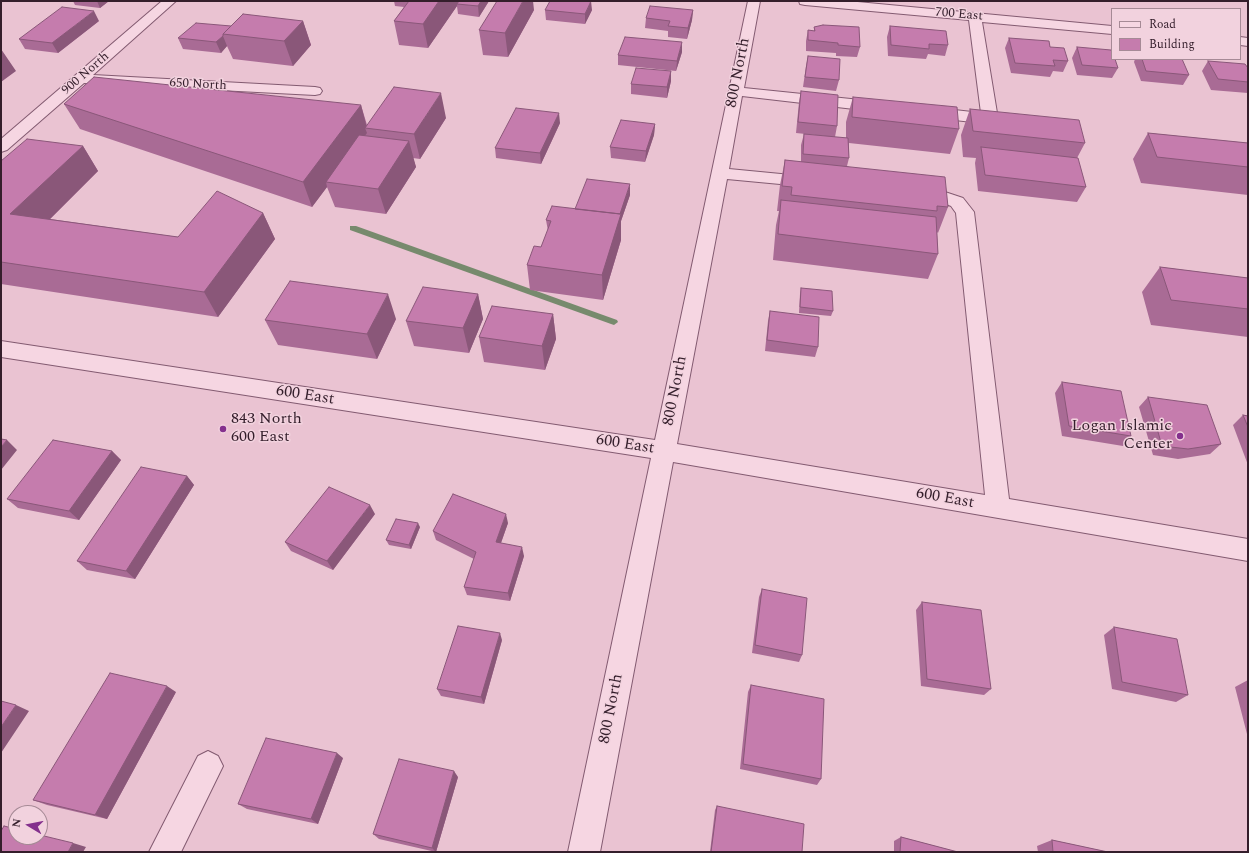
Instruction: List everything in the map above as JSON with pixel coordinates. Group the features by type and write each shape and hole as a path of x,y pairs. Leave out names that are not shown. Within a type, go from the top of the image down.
{"street":[{"name":"900 North","path":"1,147 170,1"},
{"name":"800 North","path":"584,852 754,1"},
{"name":"700 East","path":"805,1 1111,30"},
{"path":"913,111 990,119 975,17"},
{"name":"650 North","path":"82,78 315,91"},
{"path":"735,91 897,109"},
{"path":"1,128 18,133"},
{"path":"719,173 832,184"},
{"path":"903,192 942,196 957,202 965,212 998,508"},
{"name":"600 East","path":"1,349 664,451 1248,550"},
{"path":"165,852 208,766"}],"building":[{"path":"409,1 439,1 423,24 394,21"},
{"path":"459,1 481,1 478,6 457,4"},
{"path":"497,1 523,1 505,33 479,30"},
{"path":"550,1 591,1 585,14 545,10"},
{"path":"650,6 693,10 688,28 668,26 670,21 646,18"},
{"path":"62,7 94,11 52,43 19,39"},
{"path":"243,14 303,21 284,41 223,34"},
{"path":"196,23 231,26 216,42 178,38"},
{"path":"823,25 859,27 860,47 808,40 808,30 815,31 814,27"},
{"path":"890,26 946,31 948,45 929,44 929,49 891,45"},
{"path":"625,37 682,42 677,61 618,55"},
{"path":"1009,38 1049,41 1050,47 1064,48 1068,61 1053,60 1055,66 1015,63"},
{"path":"1077,47 1111,50 1111,60 1115,60 1118,68 1082,65"},
{"path":"808,56 840,59 839,80 805,77"},
{"path":"1142,60 1182,60 1189,75 1146,71"},
{"path":"1208,61 1245,64 1248,68 1248,82 1218,79"},
{"path":"636,68 671,71 667,87 631,84"},
{"path":"94,77 361,105 303,182 64,104"},
{"path":"394,87 441,93 414,134 365,128"},
{"path":"801,91 838,95 837,126 798,122"},
{"path":"853,97 957,107 959,129 852,117"},
{"path":"516,108 559,113 540,153 495,148"},
{"path":"970,109 1079,120 1085,143 973,131"},
{"path":"621,120 655,124 646,151 610,147"},
{"path":"1148,133 1248,143 1248,167 1157,157"},
{"path":"804,134 848,138 849,158 803,154"},
{"path":"359,135 409,141 378,189 326,182"},
{"path":"27,139 83,146 10,214 178,237 217,191 263,213 204,292 1,262 1,161"},
{"path":"981,147 1078,158 1086,187 985,175"},
{"path":"785,160 945,177 948,207 937,206 937,211 791,195 792,187 782,186"},
{"path":"587,179 630,184 620,214 575,209"},
{"path":"781,200 936,217 938,254 778,234"},
{"path":"552,206 621,214 602,275 527,265 534,246 541,247 551,221 546,220"},
{"path":"1160,267 1248,278 1248,309 1171,300"},
{"path":"290,281 388,294 367,334 265,320"},
{"path":"423,287 478,294 463,328 406,321"},
{"path":"801,288 832,291 833,311 800,307"},
{"path":"492,306 553,314 542,346 479,337"},
{"path":"770,311 819,317 818,347 767,340"},
{"path":"1062,382 1121,391 1131,436 1069,426"},
{"path":"1148,397 1207,405 1221,444 1188,449 1162,446"},
{"path":"1243,415 1248,416 1248,427"},
{"path":"1,439 7,440 1,447"},
{"path":"53,440 112,451 69,511 7,499"},
{"path":"141,467 187,476 126,571 77,561"},
{"path":"329,487 370,505 327,561 285,542"},
{"path":"453,494 506,514 496,542 522,547 508,593 464,587 476,552 433,531"},
{"path":"396,519 418,523 409,545 386,540"},
{"path":"762,589 807,598 802,655 755,645"},
{"path":"922,602 981,610 991,689 927,679"},
{"path":"458,626 500,633 481,697 437,689"},
{"path":"1114,627 1177,639 1188,695 1122,682"},
{"path":"110,673 167,686 95,815 33,800"},
{"path":"751,685 824,699 821,779 743,764"},
{"path":"1,701 16,705 1,727"},
{"path":"266,738 337,753 311,819 238,804"},
{"path":"399,759 454,771 432,848 373,834"},
{"path":"717,806 804,824 802,852 711,852"},
{"path":"4,826 8,827 8,845 48,845 48,837 73,843 68,852 1,852 1,831"},
{"path":"901,837 958,852 900,852"},
{"path":"1052,840 1108,852 1053,852"}],"waterway":[{"path":"353,228 614,322"}],"place":[{"name":"843 North 600 East","path":"223,429"},
{"name":"Logan Islamic Center","path":"1180,436"}]}
